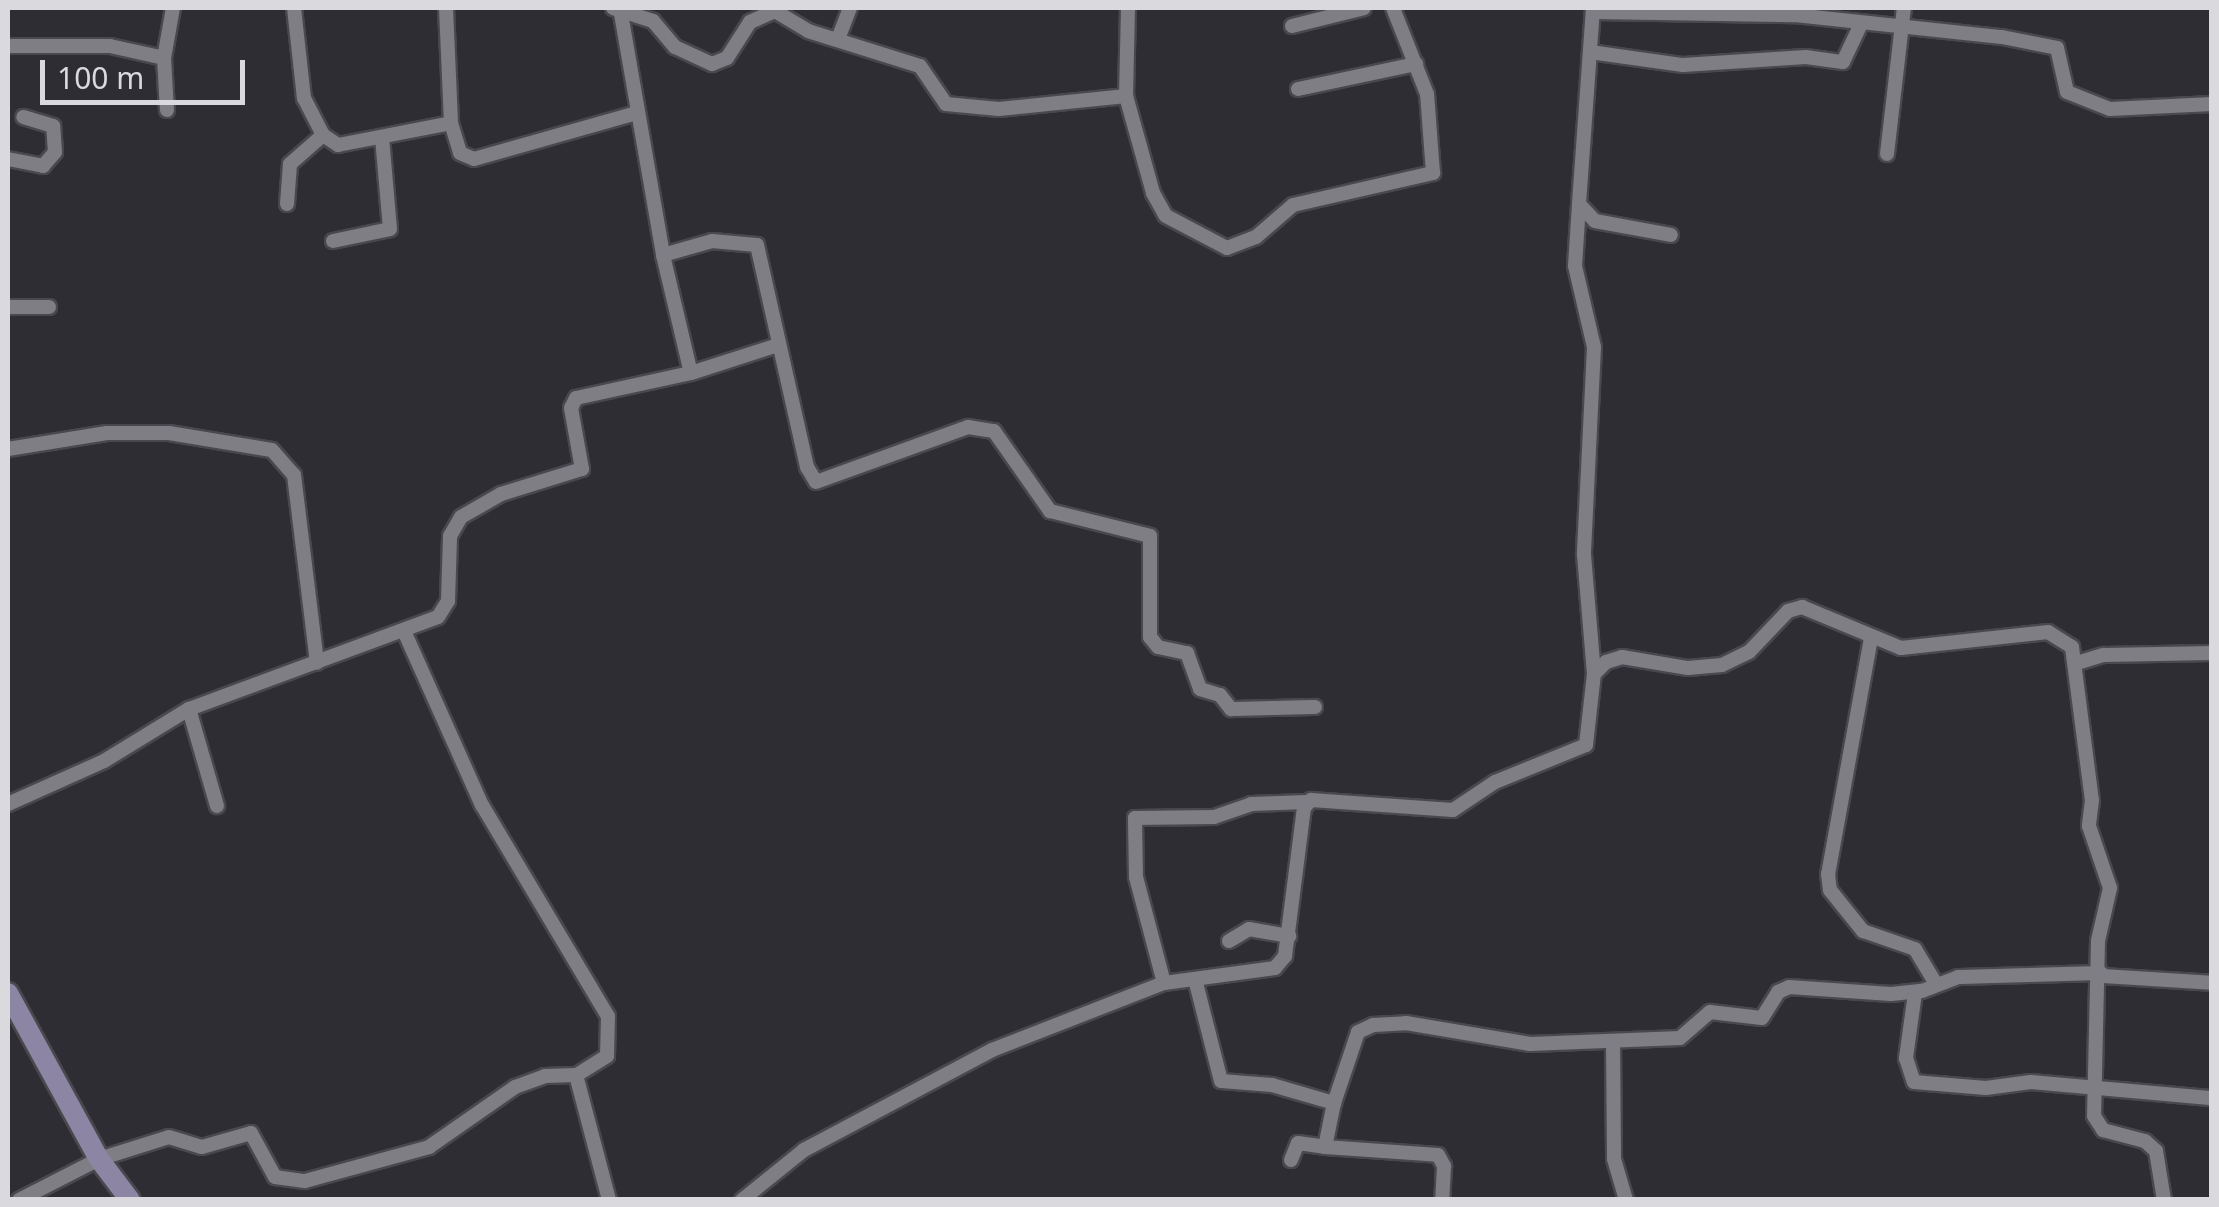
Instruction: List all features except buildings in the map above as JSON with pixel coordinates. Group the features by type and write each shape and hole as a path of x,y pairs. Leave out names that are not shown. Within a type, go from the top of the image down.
{"street":[{"path":"167,110 164,58 173,8"},
{"path":"294,8 298,72 323,135 348,146 451,123"},
{"path":"446,8 451,123 460,153 474,160 636,113"},
{"path":"691,373 662,254 618,8 654,20 675,48 712,64 727,58 750,22 766,13 920,66 946,104 1000,109 1126,96"},
{"path":"838,39 850,8"},
{"path":"1128,8 1126,96 1166,216 1226,248 1256,237 1293,204 1393,178 1430,176 1427,94 1393,8"},
{"path":"1292,26 1364,8"},
{"path":"1886,154 1904,8"},
{"path":"1164,983 1136,877 1135,818 1224,816 1251,804 1307,802 1453,810 1495,782 1586,746 1594,674 1584,554 1594,347 1574,266 1594,10 1795,11 1903,30 2002,36 2057,48 2067,92 2110,109 2212,104"},
{"path":"1590,52 1683,65 1806,56 1842,62 1861,24"},
{"path":"8,46 110,46 164,58"},
{"path":"1298,88 1416,64"},
{"path":"8,159 43,166 55,152 54,126 22,116"},
{"path":"287,204 290,164 323,135"},
{"path":"333,241 390,229 382,138"},
{"path":"1579,204 1595,222 1671,235"},
{"path":"662,254 712,242 752,241 760,251 778,344 816,482 968,428 994,431 1050,511 1150,536 1150,637 1158,647 1186,653 1200,690 1220,695 1232,708 1315,707"},
{"path":"8,306 49,307"},
{"path":"8,804 104,761 189,708 404,631 445,610 450,536 461,516 501,494 582,468 571,408 576,398 691,373 778,344"},
{"path":"8,450 107,434 169,433 272,450 294,474 317,662"},
{"path":"1594,674 1622,657 1688,668 1722,666 1749,652 1788,610 1802,607 1902,648 2048,632 2064,638 2076,663 2089,826 2110,878 2098,941 2101,975 2091,1092 2103,1130 2146,1141 2156,1151 2164,1200"},
{"path":"19,1200 99,1159 169,1137 202,1148 251,1133 274,1177 294,1183 429,1147 515,1087 544,1076 576,1075 607,1056 608,1016 482,805 404,631"},
{"path":"1871,638 1828,874 1830,890 1862,931 1915,949 1936,984"},
{"path":"2076,663 2104,655 2212,653"},
{"path":"189,708 216,806"},
{"path":"742,1200 804,1150 966,1064 1164,983 1275,968 1289,936 1307,802"},
{"path":"1229,942 1249,930 1289,936"},
{"path":"1325,1147 1334,1103 1358,1032 1372,1024 1406,1023 1530,1044 1614,1042 1680,1038 1710,1012 1762,1018 1778,992 1789,987 1915,993 1936,984 2021,972 2212,983"},
{"path":"1195,979 1223,1083 1272,1085 1334,1103"},
{"path":"8,993 99,1159 130,1200"},
{"path":"1915,993 1906,1058 1911,1080 1986,1088 2031,1082 2091,1092 2212,1098"},
{"path":"1614,1042 1614,1160 1626,1200"},
{"path":"576,1075 609,1200"},
{"path":"1290,1160 1298,1143 1438,1155 1444,1166 1442,1200"}]}
